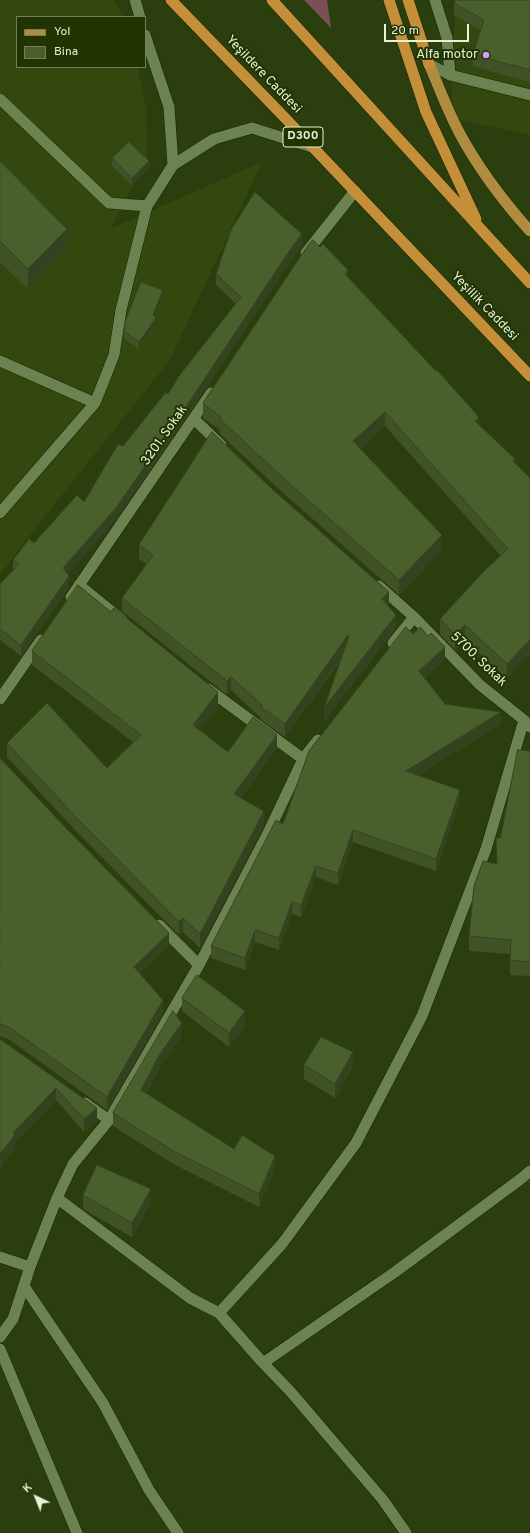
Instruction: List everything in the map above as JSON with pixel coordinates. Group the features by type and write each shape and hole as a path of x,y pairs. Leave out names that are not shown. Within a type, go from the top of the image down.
{"highway":[{"name":"Yeşildere Caddesi","path":"171,0 355,191 433,275"},
{"path":"272,0 530,284"},
{"path":"389,0 426,112 481,231"},
{"path":"408,0 428,64"},
{"name":"Yeşillik Caddesi","path":"433,275 530,376"}],"main road":[{"path":"428,64 459,132 481,170 511,210 530,231"}],"street":[{"path":"135,0 140,16"},
{"path":"436,0 447,38 450,74"},
{"path":"146,38 169,107 173,165"},
{"path":"428,64 450,74 530,95"},
{"path":"0,99 109,202 147,206"},
{"path":"0,513 95,403 114,355 121,310 147,206 173,165 214,139 252,128 312,147"},
{"path":"300,259 355,191"},
{"path":"0,361 95,403"},
{"name":"3201. Sokak","path":"66,604 219,382"},
{"path":"194,420 229,452"},
{"name":"5700. Sokak","path":"372,580 414,616 480,685 527,724"},
{"path":"79,585 128,625"},
{"path":"385,654 414,616"},
{"path":"0,699 48,629"},
{"path":"202,685 303,759"},
{"path":"219,1313 282,1244 356,1143 422,1016 486,849 527,724"},
{"path":"0,1337 13,1319 30,1267 56,1198 73,1164 109,1120 199,965 267,835 303,759 322,734"},
{"path":"154,920 199,965"},
{"path":"77,1097 109,1120"},
{"path":"263,1363 395,1272 530,1171"},
{"path":"56,1198 190,1298 219,1313 263,1363 290,1390 383,1500 406,1533"},
{"path":"0,1257 30,1267"},
{"path":"24,1286 103,1403 149,1490 178,1533"},
{"path":"0,1349 77,1533"}],"shaded area":[{"path":"0,0 114,0 122,16 16,16 16,68 137,68 146,106 147,159 110,229 262,162 170,360 22,545 0,575"},
{"path":"304,0 327,0 331,28"},
{"path":"455,0 530,0 530,135 451,118"}],"building":[{"path":"456,0 530,0 530,70 473,54 484,20 454,3"},
{"path":"129,142 149,161 132,178 112,158"},
{"path":"0,161 67,229 28,269 0,241"},
{"path":"255,192 302,234 116,508 63,568 69,576 21,645 0,629 0,584 19,564 13,560 29,539 34,543 77,495 84,502 118,444 123,446 166,392 168,394 179,376 241,297 216,274 231,230"},
{"path":"313,240 320,247 323,244 348,270 345,274 436,371 437,370 479,417 475,421 515,459 513,461 530,478 530,640 507,664 465,625 455,635 440,619 485,570 508,549 385,412 353,441 442,535 399,580 281,476 220,419 221,417 203,403 302,254"},
{"path":"141,282 163,290 153,315 156,318 139,342 124,331 125,322"},
{"path":"212,432 271,488 389,592 382,599 396,615 324,708 349,636 348,635 285,724 261,707 262,705 231,677 227,681 122,598 153,555 139,545"},
{"path":"78,585 111,612 114,608 218,692 193,725 228,752 253,717 277,735 234,794 264,811 200,934 183,918 179,922 75,816 7,743 47,703 107,768 141,735 32,651"},
{"path":"406,627 413,634 420,627 428,636 431,633 445,647 419,671 445,704 501,712 406,771 460,790 436,859 353,830 338,873 316,866 301,905 292,902 279,938 255,930 245,958 211,946 276,820 283,824 309,751"},
{"path":"518,750 530,751 530,962 510,960 511,940 469,936 474,886 483,861 497,864 496,838 500,838"},
{"path":"0,758 169,933 134,967 163,1000 107,1097 10,1028 0,1024"},
{"path":"197,975 245,1011 229,1033 182,998"},
{"path":"173,1011 182,1023 160,1054 141,1090 234,1149 242,1135 275,1156 259,1194 175,1152 113,1113"},
{"path":"321,1037 353,1052 335,1084 304,1065"},
{"path":"0,1039 97,1108 84,1119 56,1088 13,1133 15,1135 0,1154"},
{"path":"97,1165 151,1189 132,1223 83,1195"}],"place":[{"name":"Alfa motor","path":"486,55"}]}
